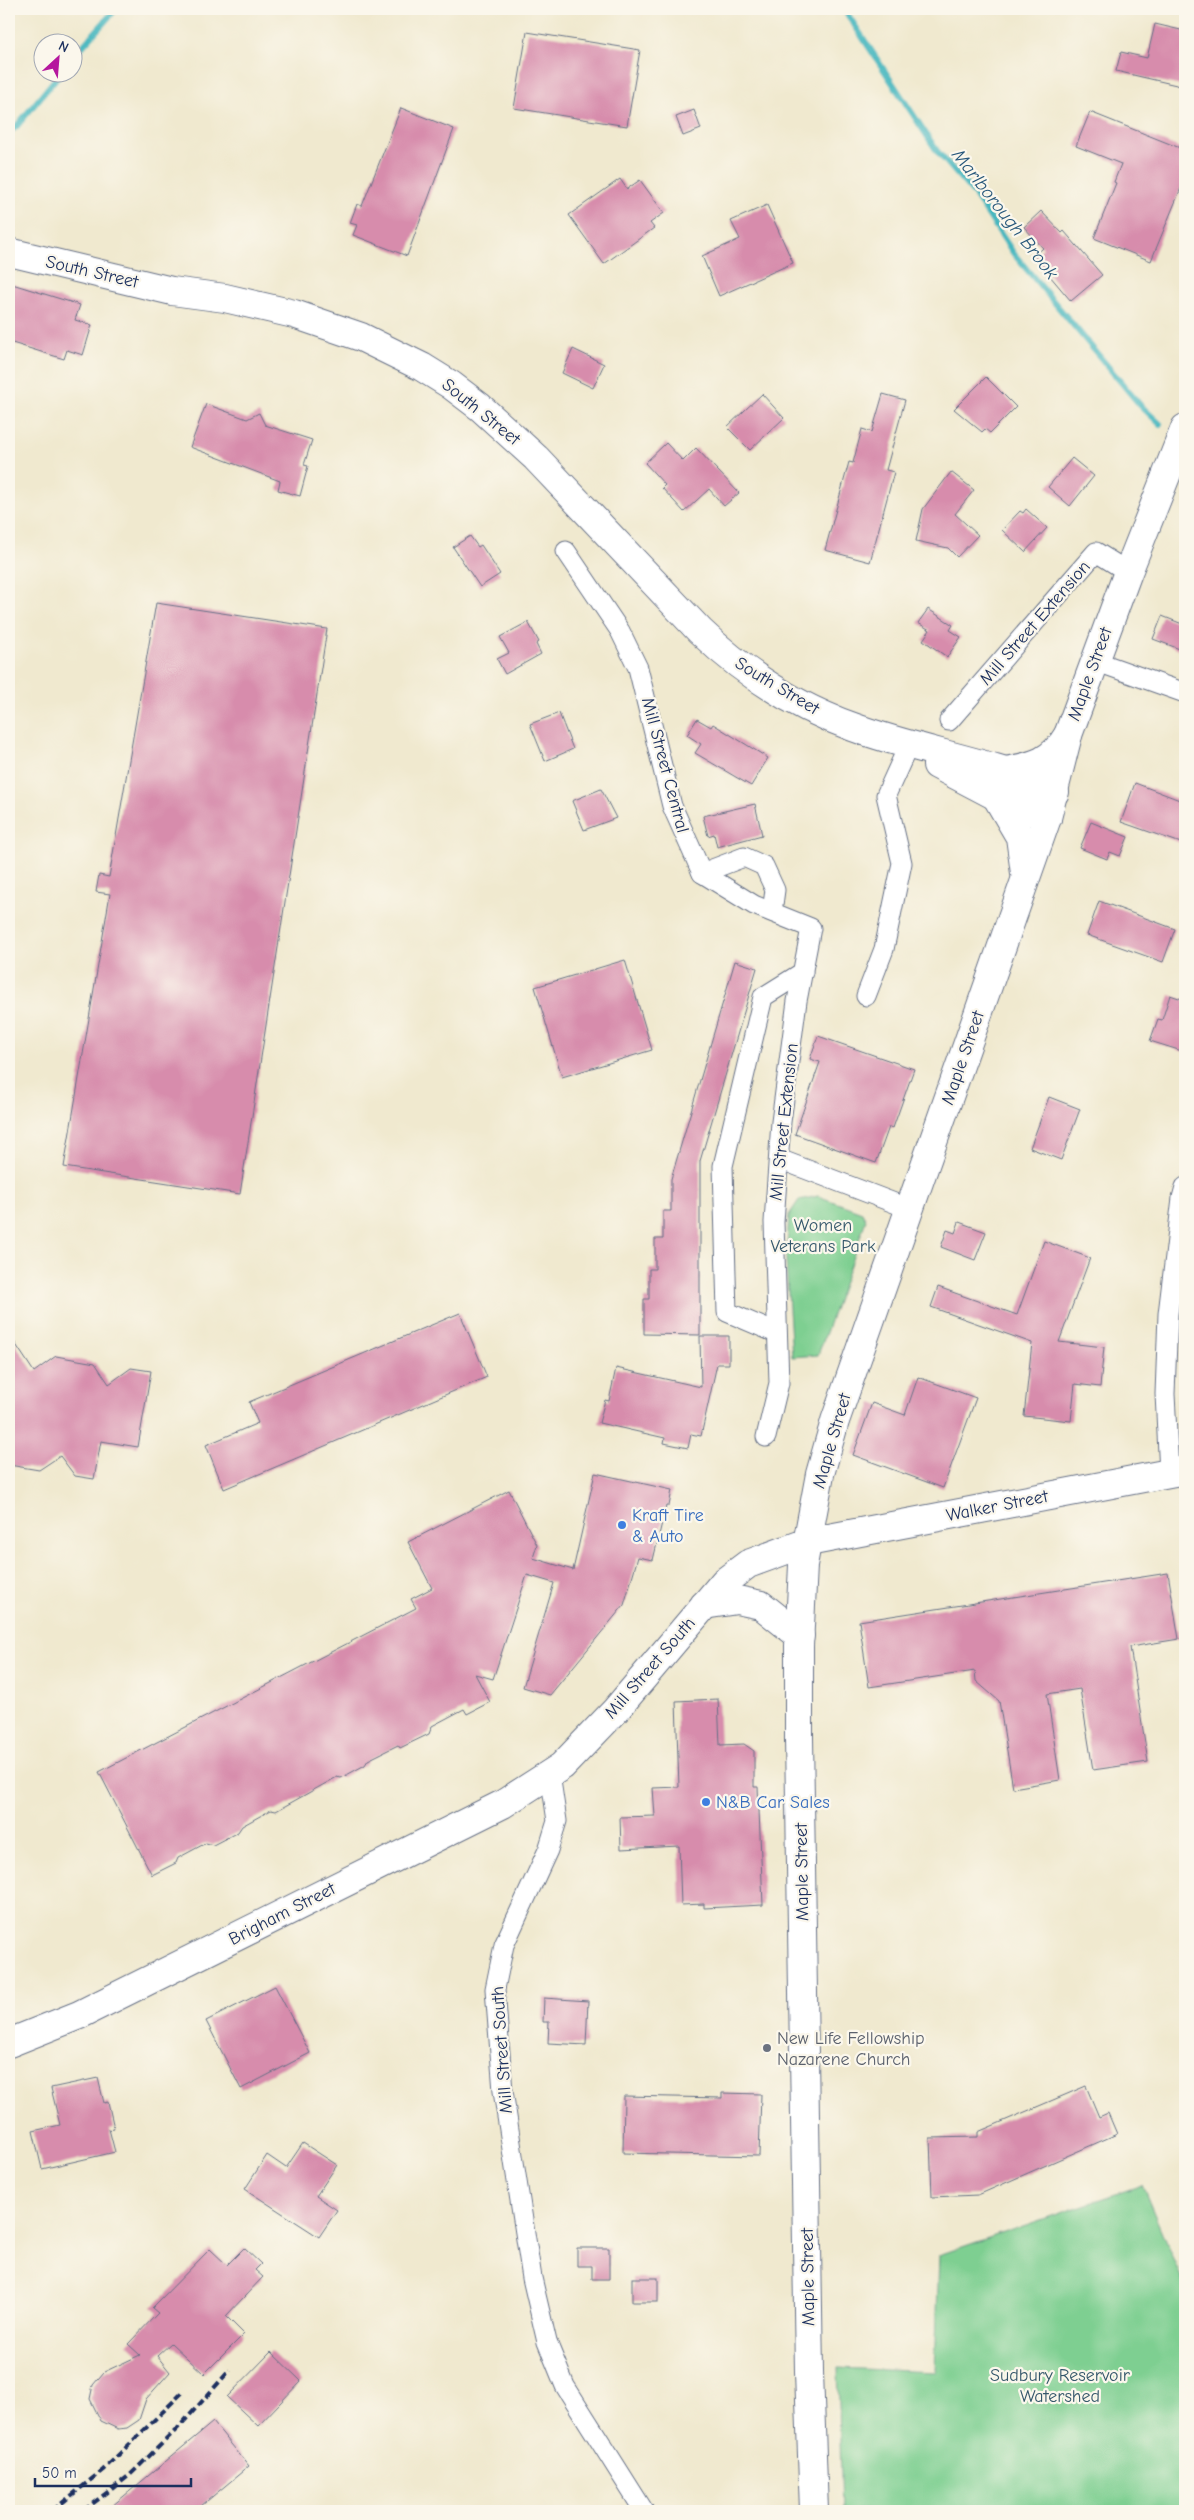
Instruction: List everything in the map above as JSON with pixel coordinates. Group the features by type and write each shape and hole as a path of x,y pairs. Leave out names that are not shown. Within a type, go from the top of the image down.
{"main road":[{"name":"South Street","path":"9,252 172,291 225,298 294,314 361,337 422,367 451,385 480,407 536,458 720,651 777,690 832,718 1001,784 1047,818"},
{"name":"Maple Street","path":"814,2511 809,2372 799,1738 803,1565 820,1474 835,1421 1047,818 1068,735 1128,572 1185,428"},
{"name":"South Street","path":"866,731 967,780 1055,792"},
{"name":"South Street","path":"1001,784 1025,767 1050,757 1058,751 1068,735"},
{"path":"1001,784 1020,837 1026,879"},
{"name":"Walker Street","path":"808,1542 1177,1472"},
{"name":"Mill Street South","path":"550,1774 562,1766 615,1711 724,1582 748,1564 808,1542"},
{"path":"704,1605 737,1600 761,1606 800,1636"},
{"name":"Brigham Street","path":"9,2043 78,2015 205,1953 503,1804 550,1774"}],"street":[{"name":"Mill Street Central","path":"566,551 620,632 638,668 672,806 702,873"},
{"name":"Mill Street Extension","path":"949,722 1096,552 1128,572"},
{"path":"1095,661 1185,693"},
{"path":"866,996 884,949 902,863 886,794 906,751"},
{"path":"744,857 764,866 775,890 772,912 734,894 720,883 702,873 744,857"},
{"name":"Mill Street Extension","path":"766,1436 779,1383 774,1222 781,1122 811,928 772,912"},
{"path":"776,1333 727,1312 723,1166 763,997 803,972"},
{"path":"778,1159 910,1210"},
{"path":"1177,1472 1165,1394 1168,1314 1182,1198 1185,1187"},
{"name":"Mill Street South","path":"550,1774 557,1821 548,1850 504,1945 495,1988 503,2091 532,2278 546,2342 564,2386 644,2511"}],"green space":[{"name":"Women Veterans Park","path":"818,1196 862,1212 866,1220 818,1355 792,1357 786,1260 789,1215 799,1200"},
{"name":"Sudbury Reservoir Watershed","path":"1142,2185 1185,2287 1185,2511 842,2511 838,2368 935,2372 939,2255"}],"building":[{"path":"1155,24 1185,31 1185,87 1116,71 1121,52 1147,58"},
{"path":"527,32 640,50 627,126 514,108"},
{"path":"401,108 454,129 407,256 353,235 357,225 350,223 357,204 362,206"},
{"path":"694,110 701,129 683,136 676,117"},
{"path":"1090,112 1185,150 1185,189 1181,188 1151,261 1094,238 1116,183 1114,182 1121,164 1076,146"},
{"path":"620,179 627,189 640,180 664,213 650,223 654,228 604,264 569,215"},
{"path":"767,205 793,263 719,296 702,256 740,239 731,221"},
{"path":"1041,211 1062,233 1064,231 1102,275 1071,301 1034,257 1043,248 1024,227"},
{"path":"9,283 80,305 75,320 92,325 83,355 67,350 64,359 9,342"},
{"path":"573,349 604,364 593,388 562,373"},
{"path":"986,377 1016,407 990,433 985,429 982,432 954,409"},
{"path":"762,394 784,418 750,450 727,427"},
{"path":"883,394 905,400 886,470 894,472 870,562 825,550 849,462 853,463 862,429 872,432"},
{"path":"206,404 247,419 259,413 265,425 312,440 304,465 308,466 300,496 278,490 280,481 190,447"},
{"path":"666,443 683,461 696,448 739,493 724,506 709,489 684,512 662,488 665,485 645,463"},
{"path":"1072,458 1094,476 1070,506 1048,487"},
{"path":"951,472 974,490 955,514 978,535 957,557 948,548 916,541 923,509"},
{"path":"1026,509 1047,528 1025,552 1002,530 1020,511 1023,513"},
{"path":"470,536 478,547 481,545 500,574 480,587 453,547"},
{"path":"156,603 327,629 240,1194 64,1167 110,894 96,892 99,875 109,877"},
{"path":"928,609 953,625 950,630 961,637 947,657 923,640 930,630 918,623"},
{"path":"1162,616 1185,625 1185,651 1153,639"},
{"path":"528,622 539,642 536,644 541,654 505,674 497,659 509,653 500,637"},
{"path":"559,713 573,749 545,761 530,724"},
{"path":"697,719 711,727 713,724 768,758 751,786 695,753 701,744 687,735"},
{"path":"1135,783 1185,802 1185,831 1181,843 1121,822"},
{"path":"601,789 616,818 584,830 572,801"},
{"path":"755,804 762,835 717,847 714,834 708,836 703,816"},
{"path":"1091,822 1128,837 1120,856 1110,852 1107,859 1080,848"},
{"path":"1099,901 1175,929 1163,962 1087,935"},
{"path":"625,960 652,1050 562,1077 535,987"},
{"path":"735,961 757,968 700,1161 700,1335 644,1334 644,1299 649,1299 649,1269 655,1269 655,1239 663,1239 663,1211 671,1211 671,1179"},
{"path":"1170,995 1185,1000 1185,1052 1150,1041 1158,1019 1162,1020"},
{"path":"818,1036 914,1069 893,1128 889,1127 876,1163 795,1134 820,1062 810,1059"},
{"path":"1049,1097 1080,1109 1061,1160 1030,1148"},
{"path":"959,1222 986,1232 975,1260 941,1247 947,1230 955,1233"},
{"path":"1044,1241 1090,1258 1059,1342 1104,1347 1100,1387 1075,1384 1071,1421 1024,1416 1032,1343 931,1307 938,1287 1017,1315"},
{"path":"460,1313 487,1377 224,1489 206,1445 258,1423 249,1402"},
{"path":"9,1334 34,1372 56,1356 95,1363 109,1384 131,1368 151,1371 138,1447 101,1441 94,1479 75,1476 60,1456 39,1470 9,1465"},
{"path":"700,1336 729,1336 729,1364 717,1364 701,1436 691,1434 688,1448 664,1443 665,1438 599,1423 605,1400 609,1401 616,1368 701,1387"},
{"path":"918,1377 976,1398 943,1488 853,1455 872,1403 905,1415"},
{"path":"595,1473 672,1490 669,1506 666,1506 653,1560 638,1557 624,1605 550,1695 523,1687 554,1583 527,1575 493,1679 475,1674 490,1702 467,1714 464,1709 432,1726 429,1734 400,1748 398,1745 368,1760 365,1765 341,1778 337,1777 276,1811 271,1810 242,1826 238,1832 213,1845 206,1843 178,1858 176,1863 152,1875 99,1772 416,1608 411,1599 432,1588 408,1542 509,1490 537,1545 533,1558 573,1570"},
{"path":"1168,1573 1179,1639 1130,1647 1148,1762 1093,1770 1080,1689 1047,1694 1060,1780 1013,1788 999,1701 976,1681 975,1671 869,1687 859,1621"},
{"name":"N&B Car Sales","path":"718,1699 720,1745 744,1744 754,1751 754,1787 758,1787 763,1905 704,1908 704,1904 681,1905 679,1846 621,1849 620,1817 655,1816 653,1788 679,1787 676,1701"},
{"path":"275,1986 310,2053 241,2089 206,2021"},
{"path":"544,1998 588,2001 586,2045 548,2043 549,2022 543,2022"},
{"path":"98,2078 104,2103 108,2102 114,2128 109,2129 115,2152 42,2169 33,2131 60,2125 51,2088"},
{"path":"1086,2086 1099,2117 1108,2113 1117,2134 978,2195 932,2197 930,2138 978,2137 978,2132"},
{"path":"722,2093 761,2094 759,2156 623,2153 624,2096 722,2098"},
{"path":"303,2143 337,2165 316,2196 337,2210 319,2237 245,2189 267,2155 286,2168"},
{"path":"244,2248 261,2264 255,2270 263,2277 226,2316 244,2334 204,2374 171,2343 157,2356 170,2372 146,2399 139,2420 127,2428 118,2429 101,2421 90,2399 93,2385 104,2372 140,2355 128,2344 158,2313 152,2308 210,2249 227,2265"},
{"path":"577,2248 609,2248 609,2279 592,2279 592,2266 577,2266"},
{"path":"632,2278 658,2278 658,2302 632,2302"},
{"path":"271,2352 301,2381 258,2426 227,2397"},
{"path":"213,2422 249,2466 195,2511 106,2511"}],"waterway":[{"name":"Marlborough Brook","path":"82,47 116,9"},
{"name":"Marlborough Brook","path":"844,9 937,151 975,195 1014,254 1140,405 1160,424"},
{"name":"Marlborough Brook","path":"9,132 16,127 53,82"}],"railway":[{"path":"83,2511 130,2475 180,2426 230,2370"},
{"path":"52,2511 103,2470 184,2391"}],"place":[{"name":"Kraft Tire & Auto","path":"622,1525"},
{"name":"N&B Car Sales","path":"706,1802"},
{"name":"New Life Fellowship Nazarene Church","path":"767,2048"}]}
